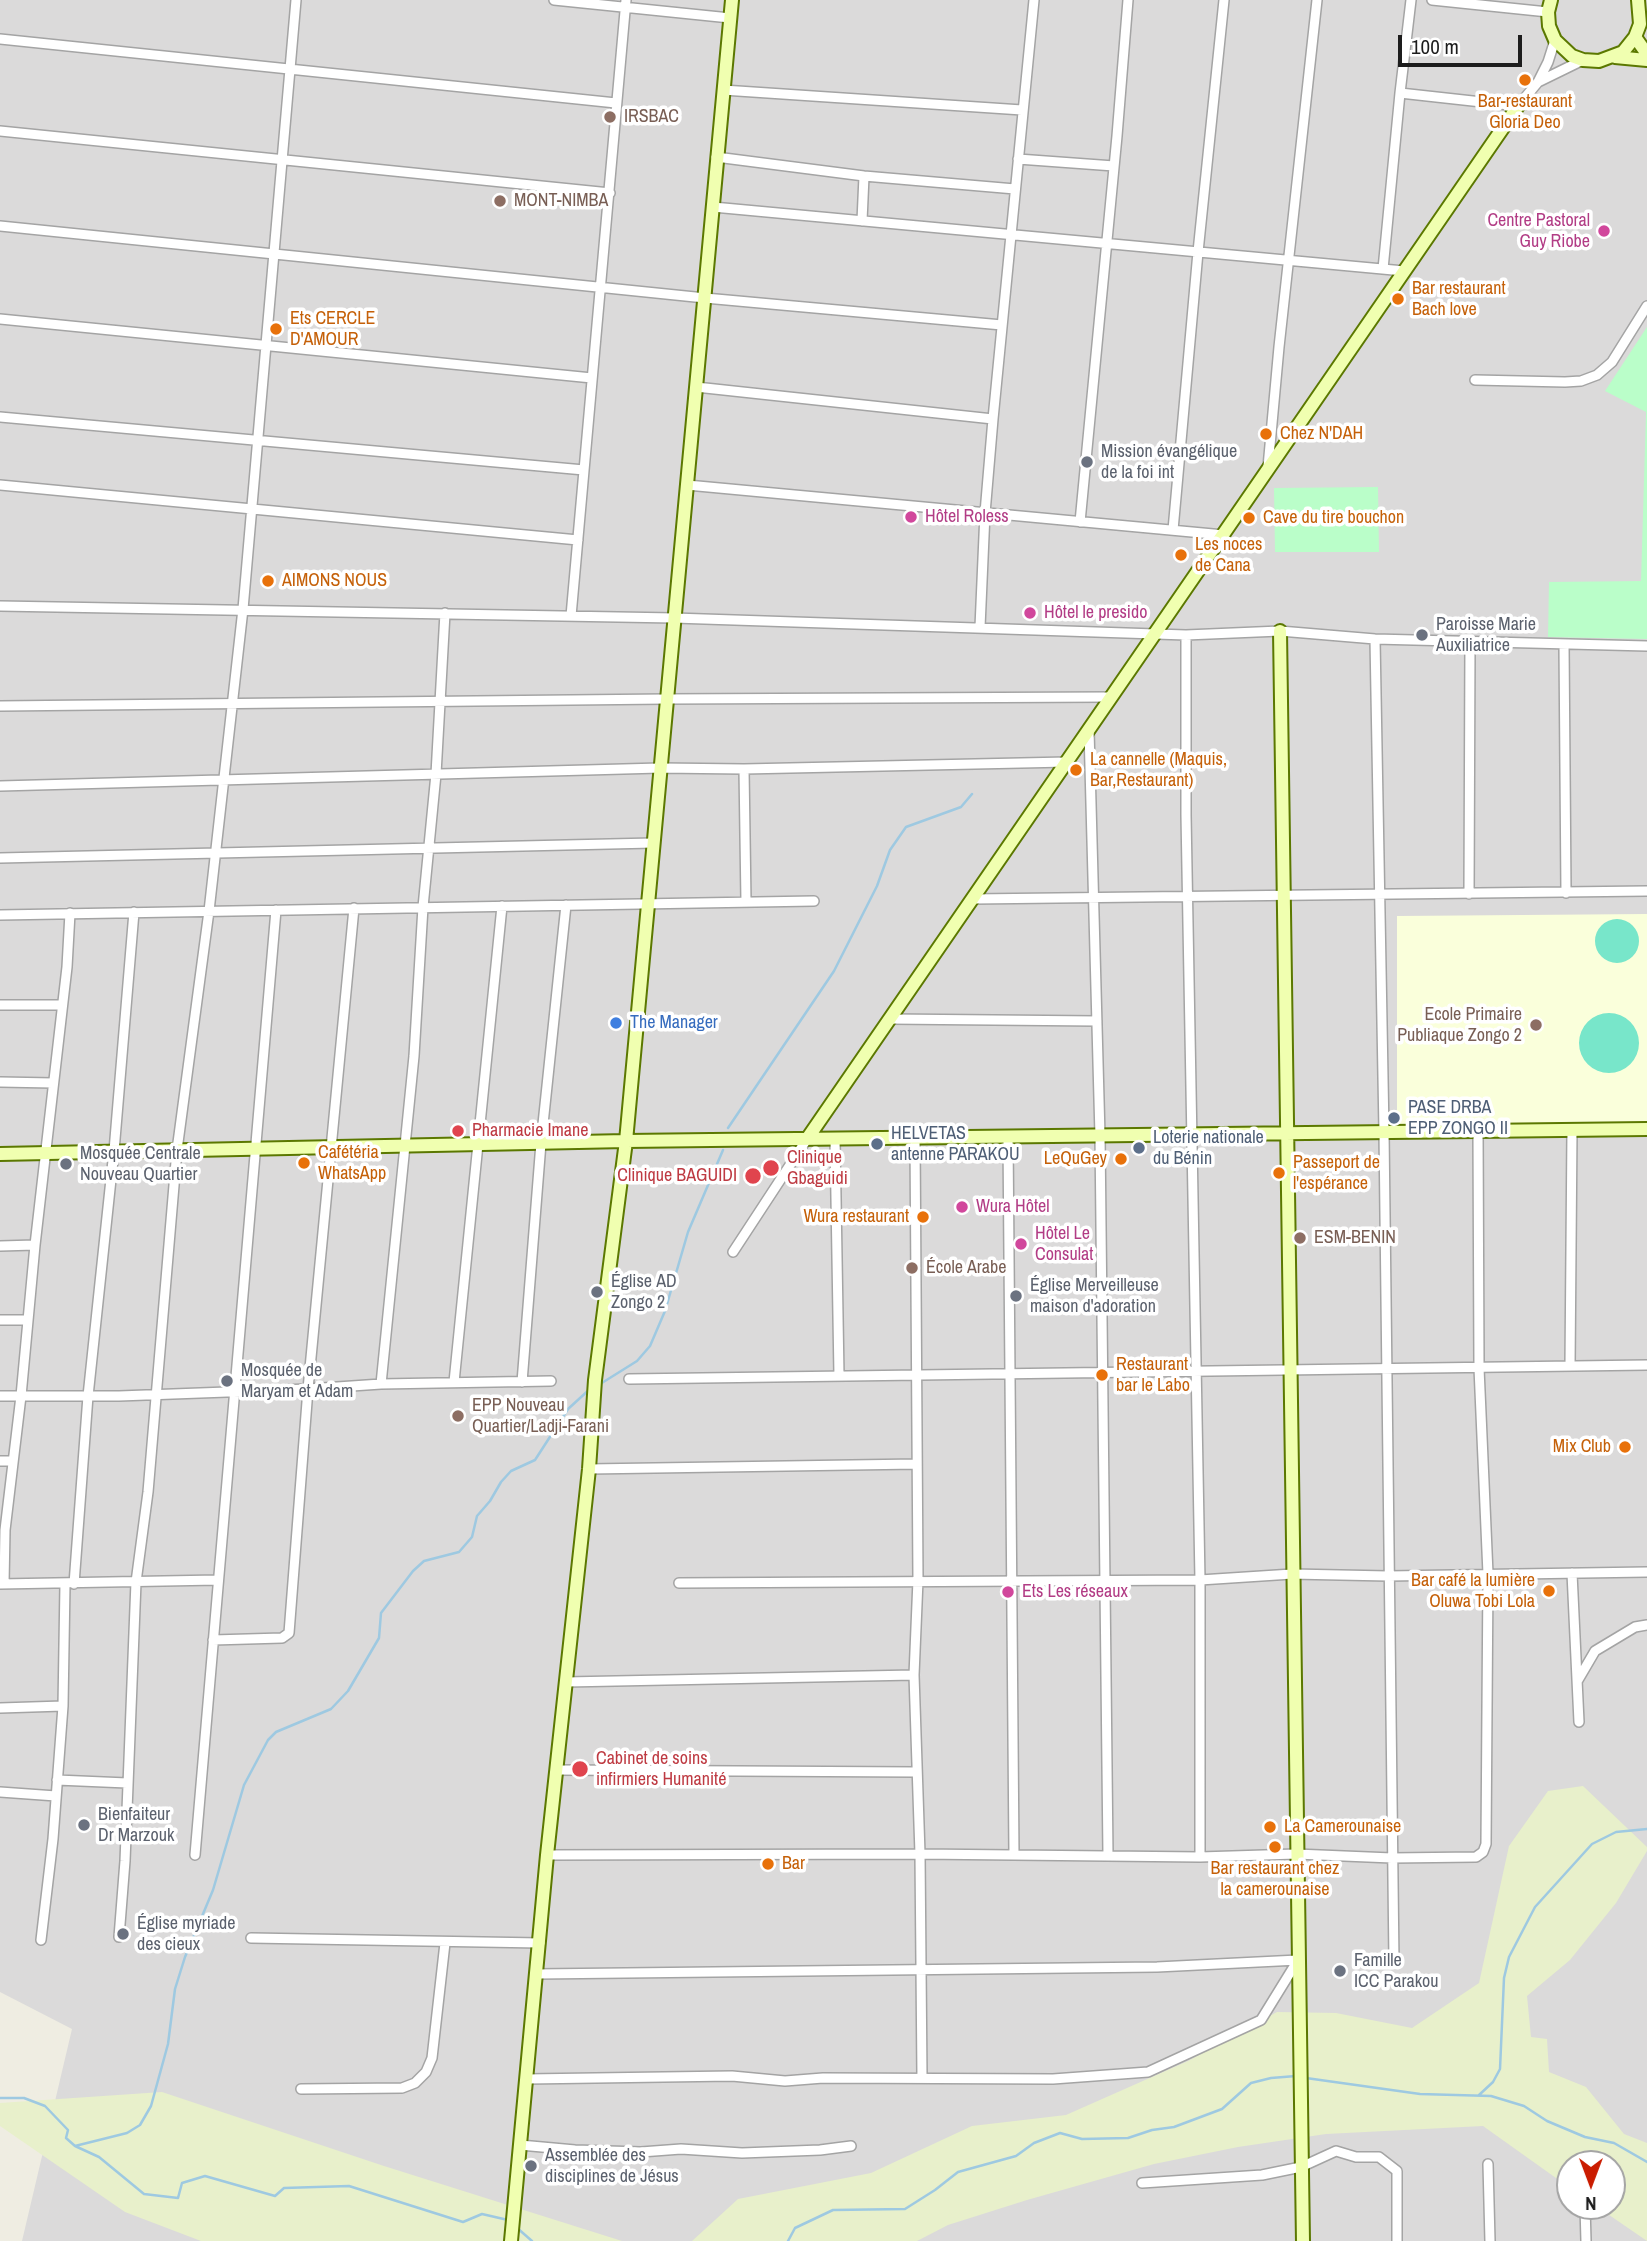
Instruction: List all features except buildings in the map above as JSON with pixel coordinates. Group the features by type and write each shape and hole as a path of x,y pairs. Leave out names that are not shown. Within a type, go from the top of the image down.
{"street":[{"path":"119,1937 125,1861 136,1582 148,1492 177,1150 209,911 213,853 243,609 296,0"},
{"path":"554,0 626,4 730,18"},
{"path":"511,2241 547,1855 589,1469 595,1385 626,1141 732,0"},
{"path":"980,627 985,513 993,419 1034,0"},
{"path":"1080,522 1128,0"},
{"path":"1173,530 1224,0"},
{"path":"1268,469 1317,0"},
{"path":"1383,269 1411,0"},
{"path":"1432,0 1549,3 1549,26 1555,40 1572,56 1599,61 1623,52 1635,37 1640,24 1638,0"},
{"path":"571,616 626,4"},
{"path":"1635,37 1647,54"},
{"path":"0,39 616,103"},
{"path":"733,1252 807,1139 1404,271 1518,106 1538,82 1555,40"},
{"path":"1615,57 1647,60"},
{"path":"1538,82 1583,60"},
{"path":"723,90 1022,110"},
{"path":"1400,93 1518,106"},
{"path":"0,131 610,193"},
{"path":"716,157 864,176 1015,189"},
{"path":"1018,159 1114,166"},
{"path":"862,221 864,176"},
{"path":"713,207 1404,271"},
{"path":"0,226 705,298 1002,325"},
{"path":"1475,380 1565,382 1597,376 1612,362 1647,306"},
{"path":"0,319 592,378"},
{"path":"696,387 993,419"},
{"path":"0,416 584,470"},
{"path":"0,485 578,540"},
{"path":"687,485 1224,535"},
{"path":"0,606 674,618 1186,635 1280,631 1375,639 1647,646"},
{"path":"381,1384 414,1056 423,907 436,774 445,614"},
{"path":"1280,631 1303,2241"},
{"path":"1186,635 1186,815 1200,1580 1200,1857"},
{"path":"1375,639 1394,1962"},
{"path":"1469,894 1470,642"},
{"path":"1564,644 1566,893"},
{"path":"0,706 1111,697"},
{"path":"1089,730 1100,1136 1108,1856"},
{"path":"0,786 660,768 744,769 1067,762"},
{"path":"744,769 746,902"},
{"path":"0,858 653,843"},
{"path":"973,899 1647,891"},
{"path":"0,915 814,901"},
{"path":"522,1381 541,1143 566,905"},
{"path":"454,1382 502,906"},
{"path":"213,1640 282,1638 289,1633 308,1390 354,908"},
{"path":"195,1855 276,909"},
{"path":"41,1940 53,1839 70,1584 114,1152 134,912"},
{"path":"70,913 67,967 35,1245 21,1396 2,1530 2,1584 218,1580"},
{"path":"0,1004 61,1005"},
{"path":"890,1019 1097,1021"},
{"path":"0,1082 53,1083"},
{"path":"0,1154 626,1141 1647,1129"},
{"path":"1570,1366 1572,1130"},
{"path":"547,1855 920,1854 1200,1857 1296,1854 1392,1858 1476,1857 1483,1852 1486,1844 1488,1574 1479,1367 1478,1131"},
{"path":"1008,1137 1014,1855"},
{"path":"915,1138 918,1580 914,1675 920,1854 922,2078"},
{"path":"835,1139 839,1376"},
{"path":"0,1245 35,1245"},
{"path":"0,1320 28,1320"},
{"path":"629,1379 1647,1365"},
{"path":"0,1396 234,1393 381,1384 551,1381"},
{"path":"0,1461 13,1461"},
{"path":"589,1469 917,1464"},
{"path":"679,1583 1200,1580 1292,1574 1388,1576 1647,1572"},
{"path":"1572,1573 1578,1722"},
{"path":"1577,1682 1595,1651 1635,1627 1647,1625"},
{"path":"566,1682 914,1675"},
{"path":"0,1708 63,1706"},
{"path":"557,1770 916,1772"},
{"path":"57,1780 127,1783"},
{"path":"0,1792 56,1796"},
{"path":"251,1938 445,1943 540,1942"},
{"path":"301,2089 402,2088 415,2083 426,2072 432,2058 445,1943"},
{"path":"537,1974 1157,1967 1297,1960"},
{"path":"527,2079 732,2076 785,2081 823,2078 1053,2079 1148,2072 1261,2020 1297,1960"},
{"path":"520,2145 575,2151 641,2152 681,2149 742,2153 850,2146"},
{"path":"1142,2183 1262,2175 1301,2167 1336,2151 1356,2157 1379,2157 1397,2171 1397,2241"},
{"path":"1488,2164 1490,2241"},
{"path":"1585,2220 1586,2241"}],"shaded area":[{"path":"0,0 1647,0 1647,2241 22,2241 72,2029 0,1992"},
{"path":"1647,914 1647,1122 1397,1127 1397,916"},
{"path":"1583,1786 1647,1847 1616,1903 1570,1960 1527,1996 1531,2037 1547,2039 1549,2072 1586,2087 1624,2134 1647,2143 1647,2241 1616,2220 1626,2220 1626,2150 1556,2150 1556,2178 1483,2126 1326,2134 1238,2147 1154,2164 948,2225 917,2241 692,2241 738,2199 871,2173 972,2126 1066,2115 1188,2061 1277,2012 1336,2013 1412,2028 1479,1983 1509,1846 1548,1791"},
{"path":"162,2092 622,2241 201,2241 125,2212 0,2126 0,2103"}],"green space":[{"path":"1647,327 1647,639 1548,637 1549,582 1641,581 1646,412 1605,391"},
{"path":"1378,487 1379,552 1275,552 1274,488"},
{"path":"1617,919 1632,926 1639,941 1632,956 1617,963 1602,956 1595,941 1602,926"},
{"path":"1603,1013 1615,1013 1634,1026 1639,1043 1637,1055 1626,1068 1615,1073 1603,1073 1584,1060 1579,1049 1579,1037 1592,1018"}],"waterway":[{"path":"728,1128 834,971 877,886 890,850 906,827 961,807 972,794"},
{"path":"597,1386 637,1361 650,1346 665,1311 688,1232 723,1150"},
{"path":"75,2146 127,2133 140,2125 151,2106 168,2044 175,1989 185,1957 213,1890 244,1785 268,1740 276,1732 331,1709 348,1691 379,1638 381,1613 413,1571 424,1561 459,1552 472,1537 477,1516 501,1482 511,1471 535,1460 568,1409 591,1388"},
{"path":"1479,2095 1493,2082 1500,2069 1504,1978 1509,1957 1535,1907 1592,1844 1616,1832 1647,1829"},
{"path":"788,2241 795,2228 833,2210 905,2209 958,2172 1016,2156 1034,2143 1060,2133 1082,2139 1128,2138 1152,2130 1174,2127 1222,2109 1251,2083 1296,2076"},
{"path":"1306,2078 1420,2094 1491,2096 1524,2106 1547,2121 1585,2137 1614,2143 1647,2162"},
{"path":"0,2098 24,2098 45,2106 68,2130 66,2138 75,2146 99,2157 144,2194 178,2198 182,2183 205,2176 275,2196 284,2188 349,2186 463,2222 482,2214 508,2220"},
{"path":"516,2227 532,2241"}],"place":[{"name":"Bar-restaurant Gloria Deo","path":"1525,80"},
{"name":"IRSBAC","path":"610,117"},
{"name":"MONT-NIMBA","path":"500,201"},
{"name":"Centre Pastoral Guy Riobe","path":"1604,231"},
{"name":"Bar restaurant Bach love","path":"1398,299"},
{"name":"Ets CERCLE D'AMOUR","path":"276,329"},
{"name":"Chez N'DAH","path":"1266,434"},
{"name":"Mission évangélique de la foi int","path":"1087,462"},
{"name":"Hôtel Roless","path":"911,517"},
{"name":"Cave du tire bouchon","path":"1249,518"},
{"name":"Les noces de Cana","path":"1181,555"},
{"name":"AIMONS NOUS","path":"268,581"},
{"name":"Hôtel le presido","path":"1030,613"},
{"name":"Paroisse Marie Auxiliatrice","path":"1422,635"},
{"name":"La cannelle (Maquis, Bar,Restaurant)","path":"1076,770"},
{"name":"The Manager","path":"616,1023"},
{"name":"Ecole Primaire Publiaque Zongo 2","path":"1536,1025"},
{"name":"PASE DRBA EPP ZONGO II","path":"1394,1118"},
{"name":"Pharmacie Imane","path":"458,1131"},
{"name":"HELVETAS antenne PARAKOU","path":"877,1144"},
{"name":"Loterie nationale du Bénin","path":"1139,1148"},
{"name":"LeQuGey","path":"1121,1159"},
{"name":"Cafétéria WhatsApp","path":"304,1163"},
{"name":"Mosquée Centrale Nouveau Quartier","path":"66,1164"},
{"name":"Clinique Gbaguidi","path":"771,1168"},
{"name":"Passeport de l'espérance","path":"1279,1173"},
{"name":"Clinique BAGUIDI","path":"753,1176"},
{"name":"Wura Hôtel","path":"962,1207"},
{"name":"Wura restaurant","path":"923,1217"},
{"name":"ESM-BENIN","path":"1300,1238"},
{"name":"Hôtel Le Consulat","path":"1021,1244"},
{"name":"École Arabe","path":"912,1268"},
{"name":"Église AD Zongo 2","path":"597,1292"},
{"name":"Église Merveilleuse maison d'adoration","path":"1016,1296"},
{"name":"Restaurant bar le Labo","path":"1102,1375"},
{"name":"Mosquée de Maryam et Adam","path":"227,1381"},
{"name":"EPP Nouveau Quartier/Ladji-Farani","path":"458,1416"},
{"name":"Mix Club","path":"1625,1447"},
{"name":"Bar café la lumière Oluwa Tobi Lola","path":"1549,1591"},
{"name":"Ets Les réseaux","path":"1008,1592"},
{"name":"Cabinet de soins infirmiers Humanité","path":"580,1769"},
{"name":"Bienfaiteur Dr Marzouk","path":"84,1825"},
{"name":"La Camerounaise","path":"1270,1827"},
{"name":"Bar restaurant chez la camerounaise","path":"1275,1847"},
{"name":"Bar","path":"768,1864"},
{"name":"Église myriade des cieux","path":"123,1934"},
{"name":"Famille ICC Parakou","path":"1340,1971"},
{"name":"Assemblée des disciplines de Jésus","path":"531,2166"}]}
